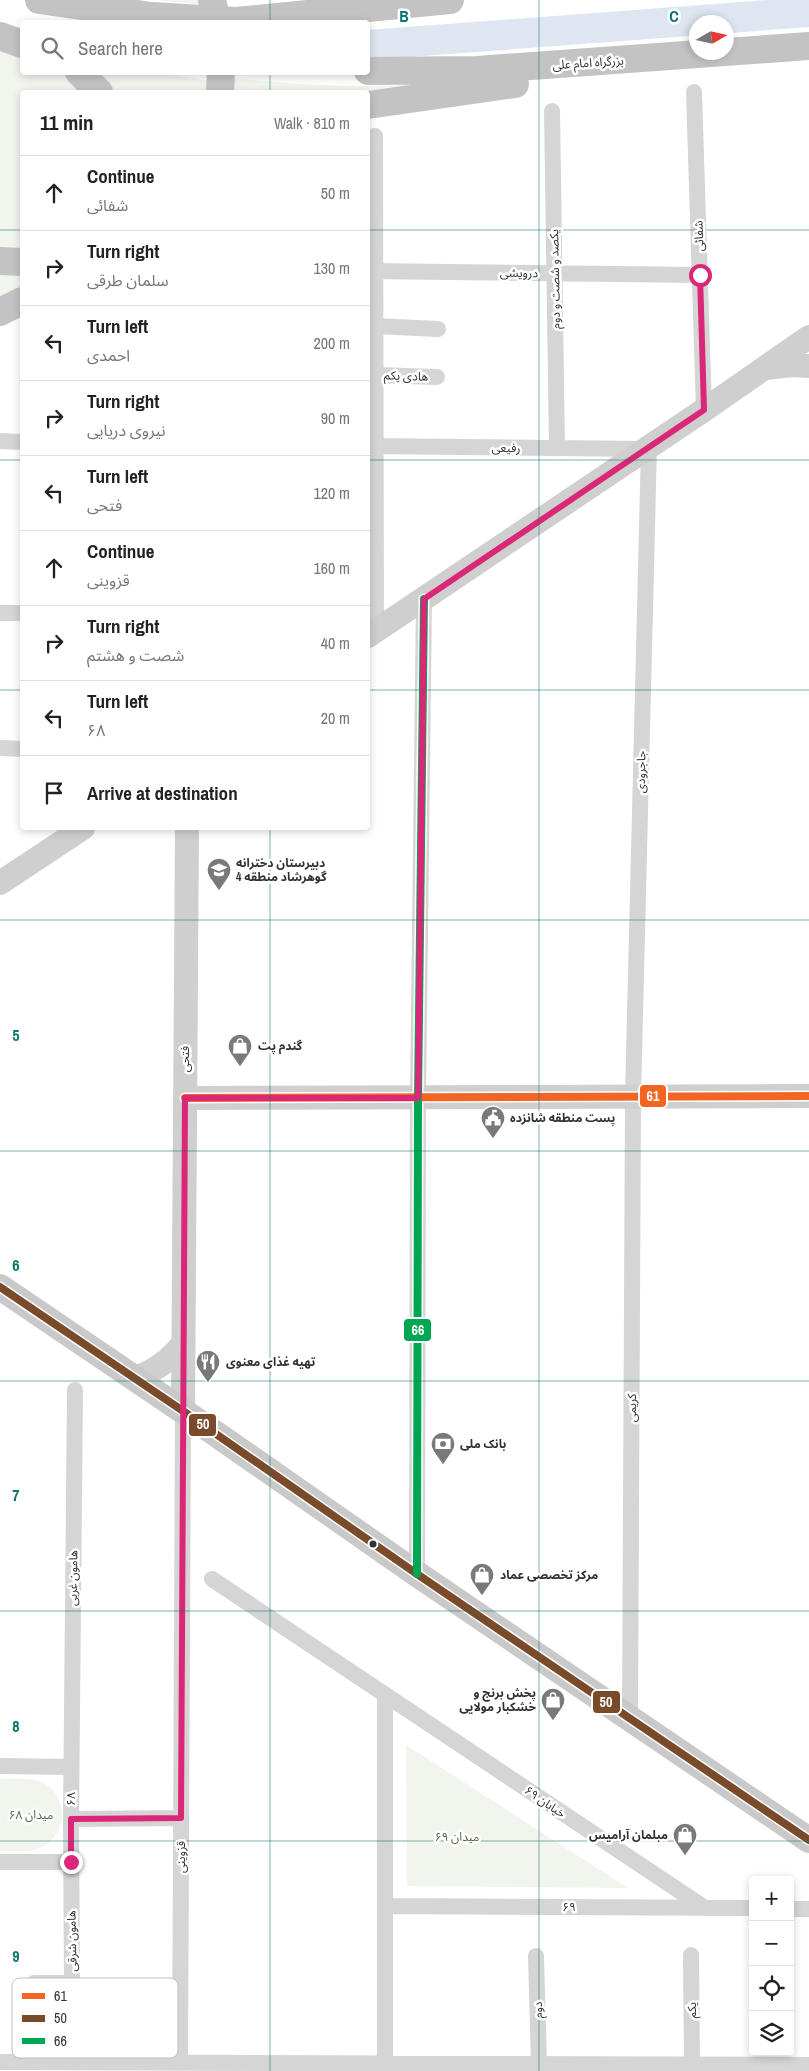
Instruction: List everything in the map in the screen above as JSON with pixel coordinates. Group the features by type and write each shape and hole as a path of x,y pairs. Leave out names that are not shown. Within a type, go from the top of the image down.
{"highway":[{"path":"39,0 151,16 219,20"},
{"path":"212,0 217,20"},
{"path":"246,20 450,0"},
{"path":"0,31 20,35"},
{"path":"0,36 20,43"},
{"name":"بزرگراه امام علی","path":"370,71 477,70 809,46"},
{"path":"370,105 524,83 645,59"},
{"path":"82,75 97,90"},
{"path":"0,261 20,262"},
{"path":"0,312 20,303"}],"main road":[{"path":"0,319 20,304"},
{"path":"372,634 766,368 809,336"},
{"path":"766,368 792,365 809,366"},
{"path":"0,883 80,830"},
{"name":"فتحی","path":"183,1411 186,830"},
{"path":"185,1098 809,1096"},
{"path":"0,1287 183,1411 417,1574 809,1840"},
{"path":"135,1378 161,1366 174,1356 183,1343"}],"street":[{"name":"شفائی","path":"694,92 704,410"},
{"name":"یکصد و شصت و دوم","path":"552,111 557,448"},
{"path":"372,634 371,446 376,375 371,271 375,136"},
{"name":"درویشی","path":"371,271 700,275"},
{"path":"375,326 438,329"},
{"name":"هادی یکم","path":"376,375 437,377"},
{"path":"0,442 20,442"},
{"name":"رفیعی","path":"371,446 647,448"},
{"name":"جاجرودی","path":"633,1097 647,448"},
{"path":"417,1574 418,1098 424,599"},
{"path":"0,613 20,613"},
{"path":"0,748 20,749"},
{"name":"کریمی","path":"630,1718 633,1097"},
{"name":"هامون غربی","path":"71,1767 75,1390"},
{"name":"قزوینی","path":"180,2067 183,1411"},
{"name":"خیابان ۶۹","path":"212,1579 704,1908"},
{"path":"385,1696 385,2063"},
{"path":"0,1766 71,1767"},
{"name":"۶۸","path":"71,1767 71,1862"},
{"path":"71,1819 181,1818"},
{"path":"0,1862 71,1862"},
{"name":"هامون شرقی","path":"71,1862 72,1978"},
{"name":"۶۹","path":"385,1906 749,1908"},
{"path":"794,1909 809,1909"},
{"name":"یکم","path":"692,1954 692,2065"},
{"name":"دوم","path":"536,1956 539,2064"},
{"path":"0,2062 180,2067 385,2063 507,2067 539,2064 809,2065"}],"green space":[{"path":"157,0 202,0 203,5"},
{"path":"0,46 20,51 20,75 72,75 90,90 20,90 20,255 0,255"},
{"path":"89,75 172,75 211,81 210,90 106,90"},
{"path":"229,78 343,86 462,81 370,92 370,90 228,90"},
{"path":"0,269 20,269 20,288 0,300"},
{"name":"میدان ۶۹","path":"406,1745 628,1888 407,1886"},
{"name":"میدان ۶۸","path":"0,1779 32,1779 42,1782 51,1788 61,1805 62,1815 61,1825 51,1841 42,1847 32,1850 0,1851"}],"waterway":[{"path":"370,45 809,12"}],"transit line":[{"name":"66","path":"417,1574 418,1098 424,599"},
{"name":"61","path":"185,1098 809,1096"},
{"name":"50","path":"0,1287 183,1411 417,1574 809,1840"}],"place":[{"name":"دبیرستان دخترانه گوهرشاد منطقه 4","path":"219,891"},
{"name":"گندم پت","path":"240,1067"},
{"name":"پست منطقه شانزده","path":"493,1139"},
{"name":"تهیه غذای معنوی","path":"208,1383"},
{"name":"بانک ملی","path":"443,1465"},
{"name":"مرکز تخصصی عماد","path":"482,1596"},
{"name":"پخش برنج و خشکبار مولایی","path":"553,1721"},
{"name":"مبلمان آرامیس","path":"685,1856"}],"route":[{"path":"71,1862 71,1819 181,1818 185,1098 418,1098 424,599 704,410 700,275"}]}
